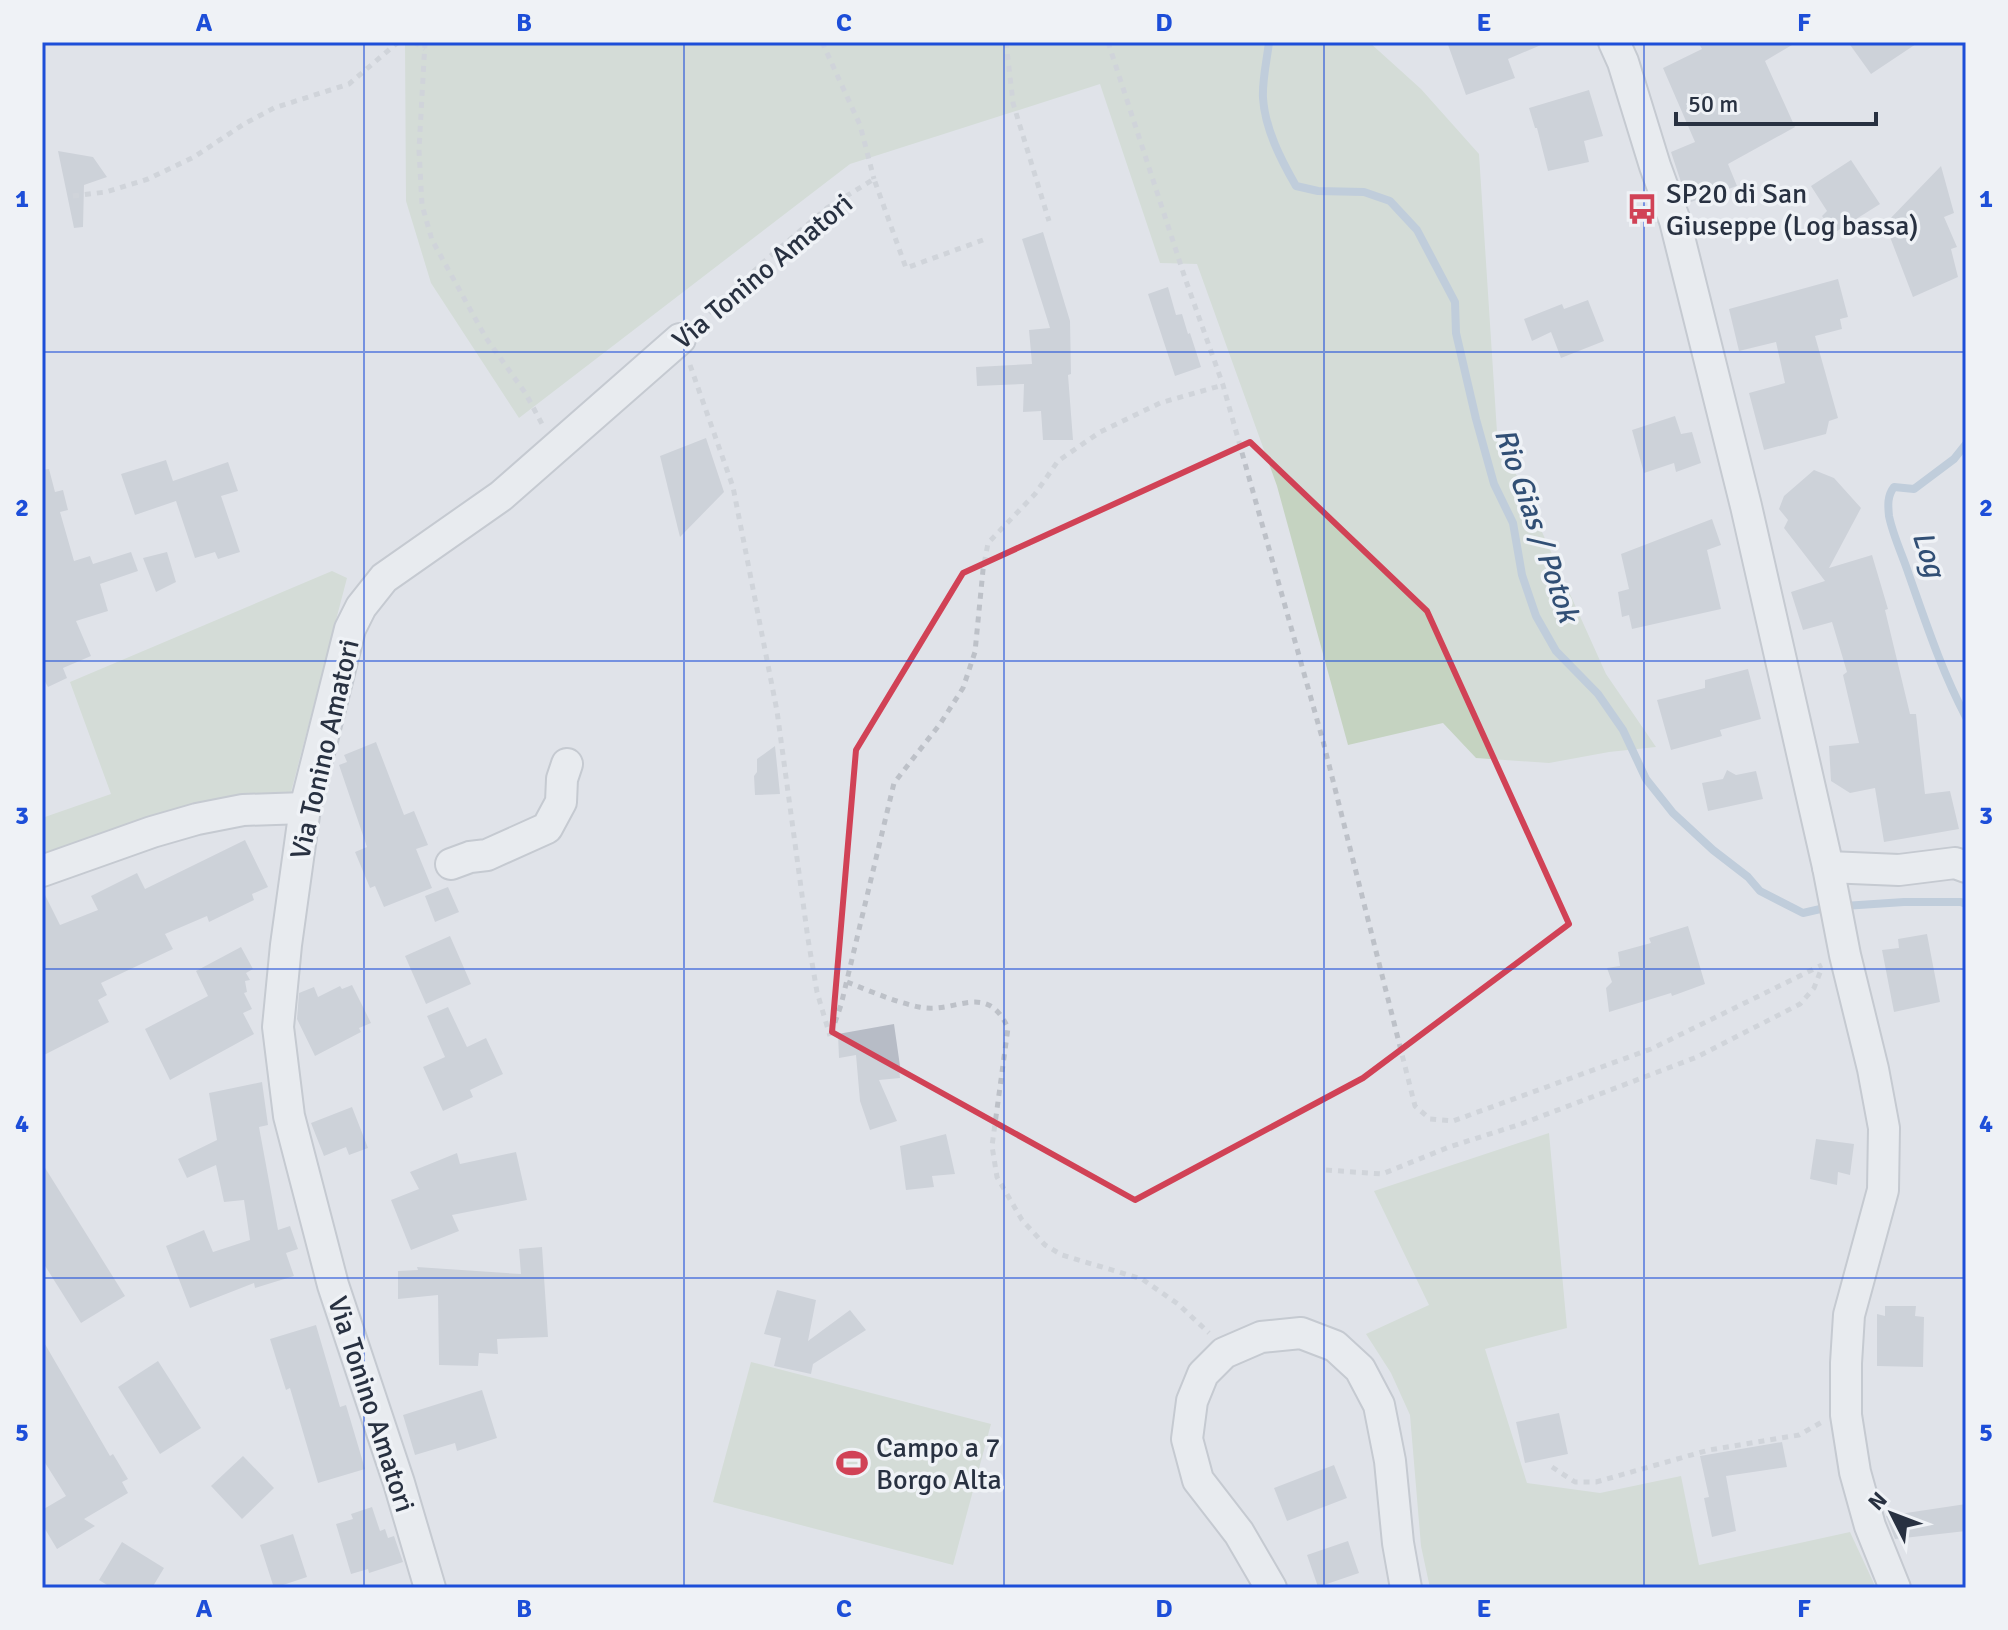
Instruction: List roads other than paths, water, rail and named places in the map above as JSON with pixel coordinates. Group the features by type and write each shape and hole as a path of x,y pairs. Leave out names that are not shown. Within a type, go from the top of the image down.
{"street":[{"path":"1614,42 1675,221 1746,506 1828,867 1834,960 1873,1069 1884,1128 1883,1190 1849,1315 1846,1415 1855,1472 1870,1526 1895,1588"},
{"name":"Via Tonino Amatori","path":"419,1585 399,1483 333,1285 289,1116 278,1027 305,808 350,629 361,607 384,578 501,496 680,339"},
{"path":"451,864 487,855 547,828 561,802 562,779 567,764"},
{"path":"42,871 197,819 243,810 305,808"},
{"path":"1828,867 1899,870 1955,863 1966,867"},
{"path":"1271,1588 1239,1533 1198,1480 1187,1439 1192,1401 1203,1374 1224,1353 1261,1337 1301,1333 1335,1346 1360,1369 1379,1405 1390,1461 1406,1588"}],"waterway":[{"name":"Rio Gias / Potok","path":"1269,42 1263,84 1264,110 1275,144 1296,186 1318,191 1364,192 1390,201 1417,230 1455,302 1456,333 1476,419 1494,484 1513,523 1522,575 1536,616 1556,651 1598,694 1623,730 1646,779 1673,813 1748,877 1760,891 1803,913 1829,907 1904,902 1966,904"},
{"name":"Log","path":"1966,444 1954,459 1914,489 1894,487 1888,505 1893,531 1928,629 1966,717"}],"place":[{"name":"SP20 di San Giuseppe (Log bassa)","path":"1642,209"},
{"name":"Campo a 7 Borgo Alta","path":"852,1463"}]}
